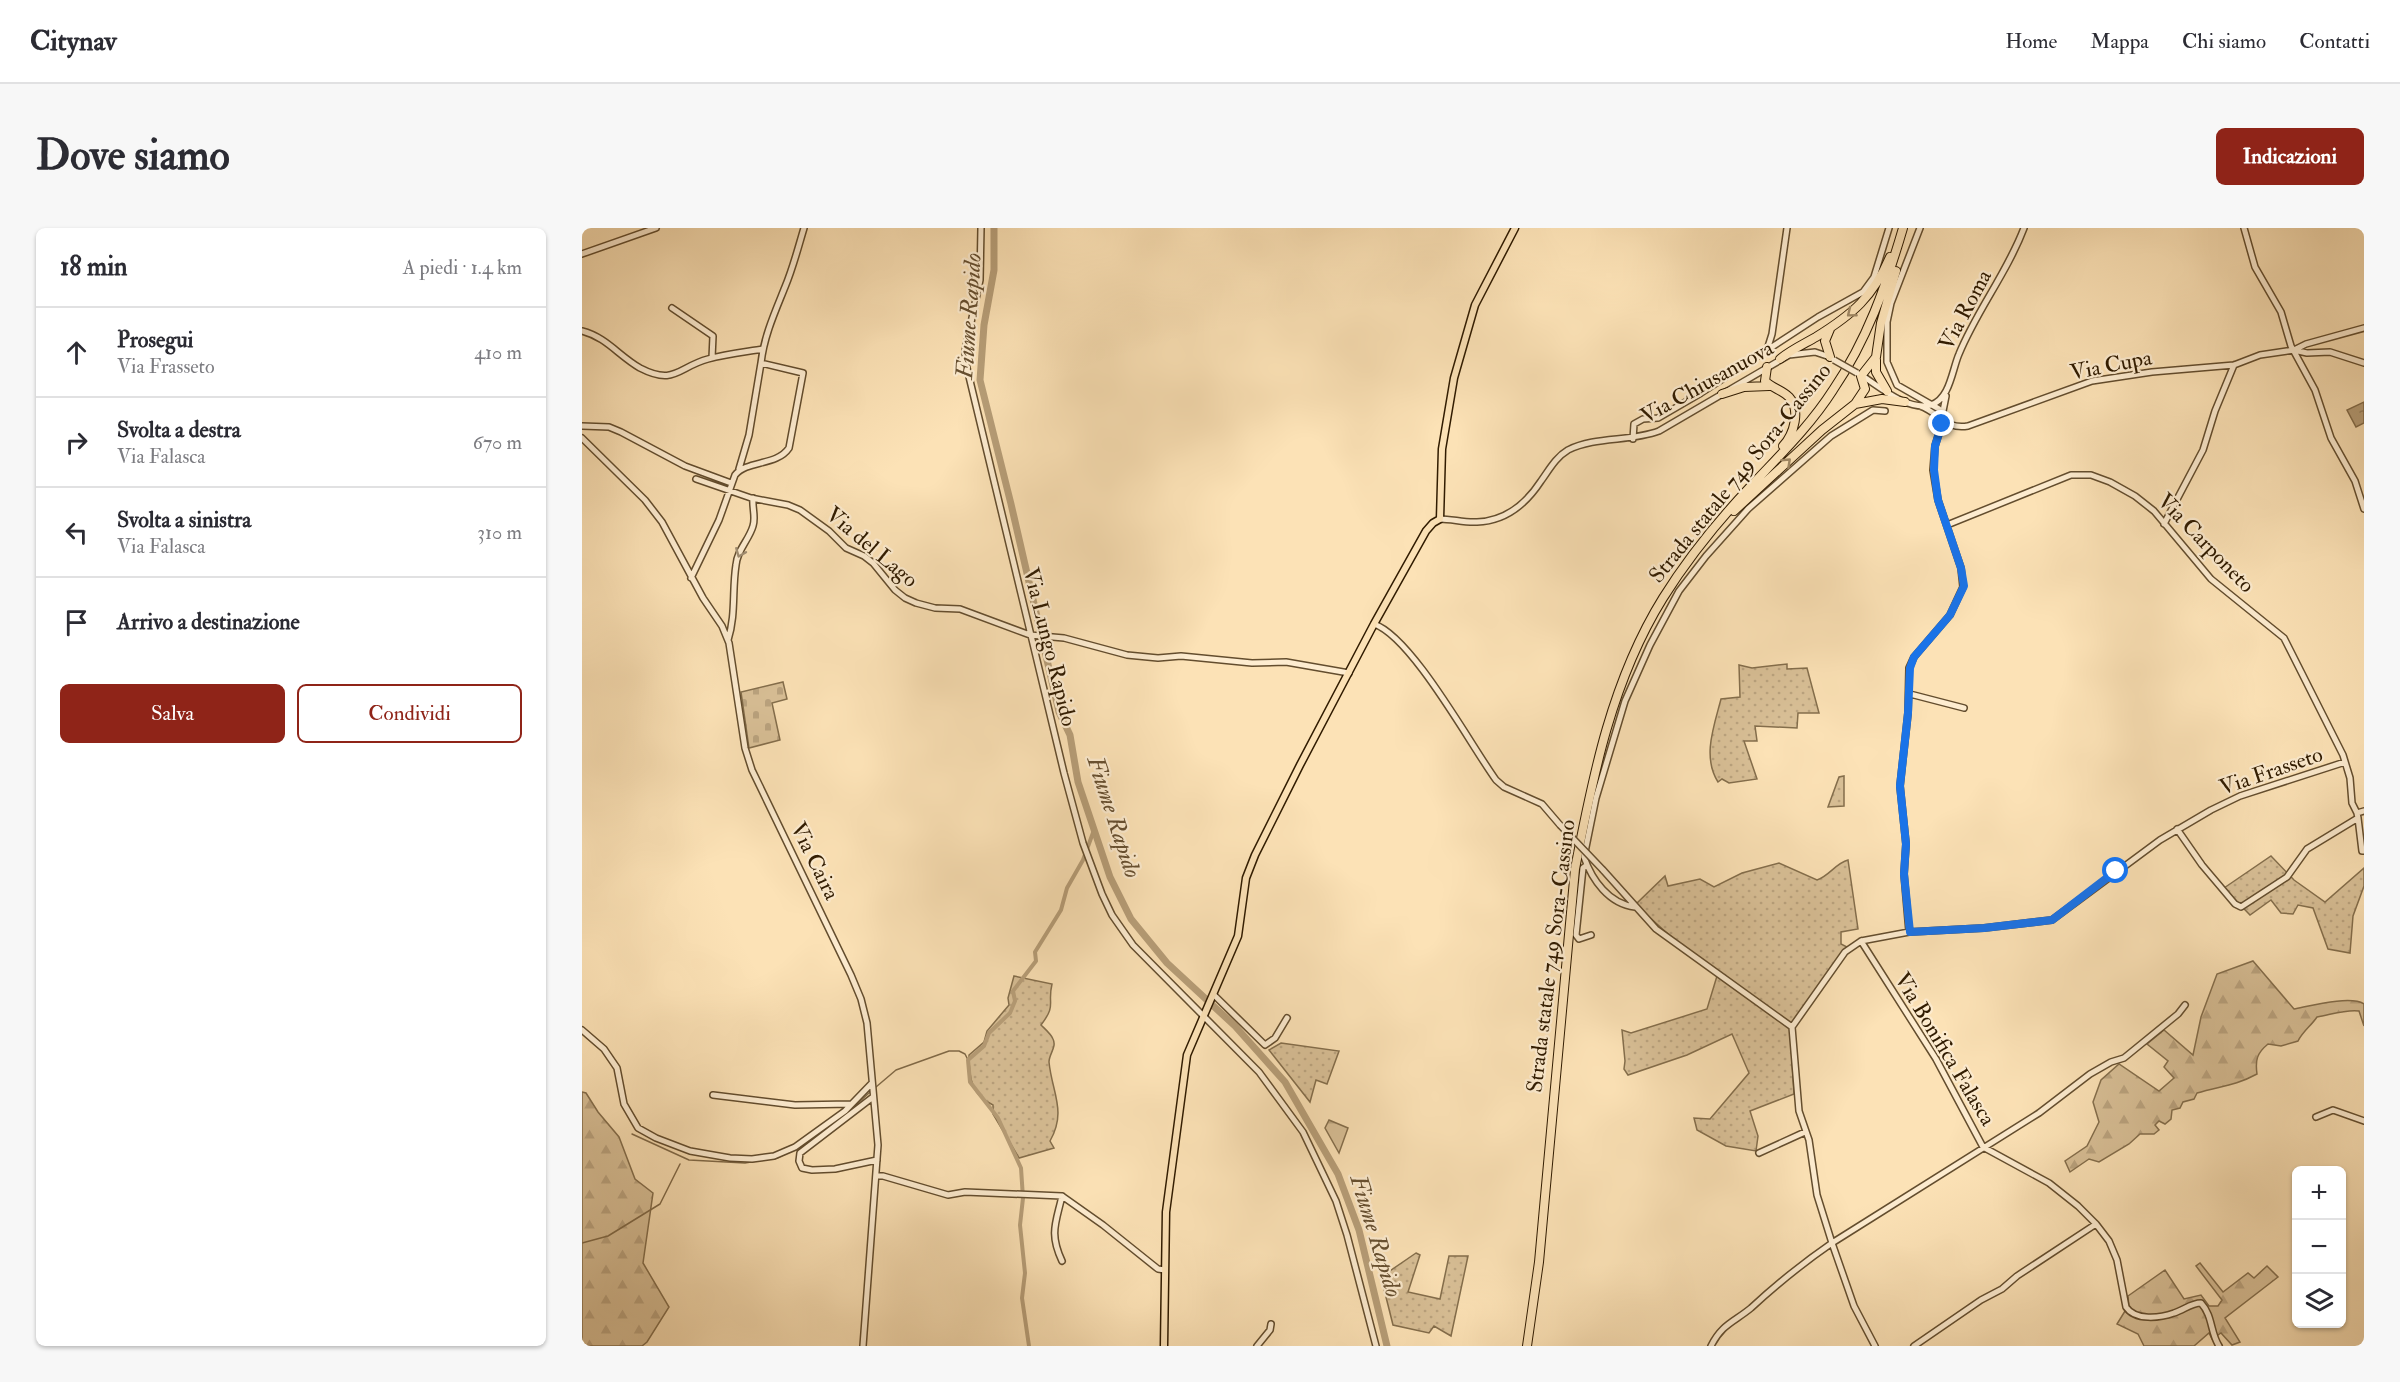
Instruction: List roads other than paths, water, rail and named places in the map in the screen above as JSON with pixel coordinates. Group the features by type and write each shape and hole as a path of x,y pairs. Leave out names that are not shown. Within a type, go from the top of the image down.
{"highway":[{"path":"1780,359 1858,308 1886,268 1903,228"},
{"path":"1887,391 1876,372 1876,357 1881,323 1903,228"},
{"name":"Strada statale 749 Sora-Cassino","path":"1527,1346 1539,1262 1575,869 1586,809 1607,725 1630,663 1663,599 1700,546 1731,508 1785,451 1833,391 1874,315 1903,228"},
{"path":"1830,328 1825,341 1832,358"},
{"path":"1700,546 1822,430 1855,404 1865,389 1859,374 1876,357"},
{"path":"1731,508 1739,495 1788,441 1793,427 1796,413 1793,404 1788,396 1769,386 1765,381 1767,367"},
{"path":"1722,394 1744,387 1769,386"},
{"path":"1855,404 1882,399 1905,402"}],"main road":[{"path":"1164,1346 1166,1212 1185,1061 1238,936 1249,869 1300,765 1374,624 1426,531 1440,519 1442,449 1454,378 1475,305 1515,228"}],"street":[{"path":"582,254 656,228"},
{"path":"691,578 739,469 749,435 763,349 804,228"},
{"name":"Via Lungo Rapido","path":"981,228 980,280 965,351 966,364 1033,635 1064,773 1083,843 1112,915 1133,945 1259,1072 1303,1132 1336,1201 1376,1346"},
{"path":"1767,350 1772,334 1787,228"},
{"path":"1633,439 1634,424 1643,419 1665,414 1818,317 1863,292 1874,277 1889,228"},
{"path":"1920,228 1891,303 1887,322 1887,362 1897,385 1939,409 1942,419"},
{"name":"Via Roma","path":"1932,404 1940,400 1947,391 1966,339 1991,291 2011,260 2024,228"},
{"path":"2244,228 2255,267 2281,312 2289,341 2315,390 2331,438 2355,481 2364,508"},
{"path":"672,308 713,336 712,358"},
{"path":"2294,350 2306,344 2364,328"},
{"path":"582,331 603,339 638,367 652,373 672,376 712,358 763,349"},
{"path":"2294,350 2330,352 2364,363"},
{"name":"Via Cupa","path":"1920,406 1932,410 1956,427 1968,426 2092,381 2152,372 2234,365 2267,353 2294,350"},
{"name":"Via Chiusanuova","path":"1440,519 1478,522 1512,512 1527,500 1557,458 1565,452 1594,443 1633,439 1659,431 1780,359 1807,352 1832,358 1905,402 1920,406"},
{"path":"739,469 777,457 789,448 804,373 761,363"},
{"path":"2164,524 2203,450 2215,411 2234,365"},
{"path":"1910,932 1904,874 1906,844 1900,786 1910,694 1910,668 1914,657 1950,615 1964,586 1961,568 1938,500 1934,470 1935,446 1947,391"},
{"path":"1920,406 1932,404"},
{"path":"1635,907 1626,906 1605,892 1584,857 1596,798 1625,701 1645,657 1679,591 1706,556 1748,509 1831,436 1873,410 1885,411"},
{"path":"582,426 609,427 685,466 731,483"},
{"name":"Via Caira","path":"582,438 645,500 662,522 691,578 722,626 728,640 745,748 752,770 861,999 867,1023 877,1129 877,1161 863,1346"},
{"name":"Via Carponeto","path":"1947,525 2071,475 2091,475 2110,482 2135,496 2154,511 2211,579 2284,638 2345,762 2350,778 2352,803 2357,816 2362,851 2364,851"},
{"name":"Via del Lago","path":"696,479 728,491 788,506 808,515 846,548 873,563 895,590 905,598 935,608 960,609 1033,635 1064,639 1137,656 1158,658 1181,656 1256,663 1286,662 1349,673"},
{"path":"728,640 733,623 735,565 755,521 753,498"},
{"path":"1374,624 1384,629 1423,669 1496,780 1504,787 1542,804 1656,929 1792,1027"},
{"path":"1910,694 1964,708"},
{"name":"Via Frasseto","path":"1861,941 1910,932 1984,928 2052,920 2177,829 2240,796 2345,762"},
{"path":"2177,829 2202,865 2235,904 2241,907 2287,877 2307,849 2364,811"},
{"path":"1587,864 1583,868 1576,935 1579,939 1591,935"},
{"path":"1861,941 1845,952 1792,1027 1798,1111 1809,1140 1817,1195 1837,1262 1854,1306 1875,1346"},
{"name":"Via Bonifica Falasca","path":"1861,941 1936,1059 1983,1147 2049,1183 2096,1224 2109,1241 2129,1312 2137,1316 2160,1317 2175,1313 2194,1303 2201,1303 2207,1309 2213,1325 2214,1338 2219,1346"},
{"path":"1213,998 1264,1046 1275,1038 1287,1018"},
{"path":"1712,1343 1726,1324 1749,1309 1791,1271 2039,1113 2090,1074 2111,1062 2124,1058 2178,1014 2185,1005"},
{"path":"582,1030 604,1049 617,1068 624,1104 638,1128 656,1138 690,1151 738,1159 774,1155 812,1137 853,1104 872,1083"},
{"path":"713,1095 795,1105 853,1104"},
{"path":"873,1097 800,1153 799,1161 802,1168 816,1170 877,1161"},
{"path":"2316,1117 2333,1110 2364,1120"},
{"path":"1760,1153 1805,1132"},
{"path":"876,1176 948,1195 965,1192 1062,1196 1158,1269 1164,1270"},
{"path":"1062,1196 1054,1223 1058,1253 1062,1261"},
{"path":"1914,1346 2096,1224"},
{"path":"1257,1346 1270,1330 1270,1324"}],"water":[{"path":"2364,402 2364,423 2356,427 2347,410"}],"waterway":[{"name":"Fiume Rapido","path":"994,228 994,270 984,325 980,380 1059,712 1070,735 1078,782 1110,877 1131,919 1167,963 1235,1026 1285,1082 1338,1174 1359,1230 1387,1346"},
{"path":"1029,1346 1022,1298 1025,1273 1020,1225 1023,1198 1021,1168 998,1118 970,1082 968,1060 984,1046 989,1033 1010,1013 1015,1001 1013,991 1036,961 1035,952 1061,910 1067,888 1083,860 1094,830"},
{"path":"876,1087 896,1070 949,1051 959,1051 965,1054 968,1060"},
{"path":"843,1117 870,1092"},
{"path":"632,1134 689,1160 745,1163 769,1159"},
{"path":"777,1158 813,1140"},
{"path":"582,1243 608,1236 660,1204 680,1164"}]}
